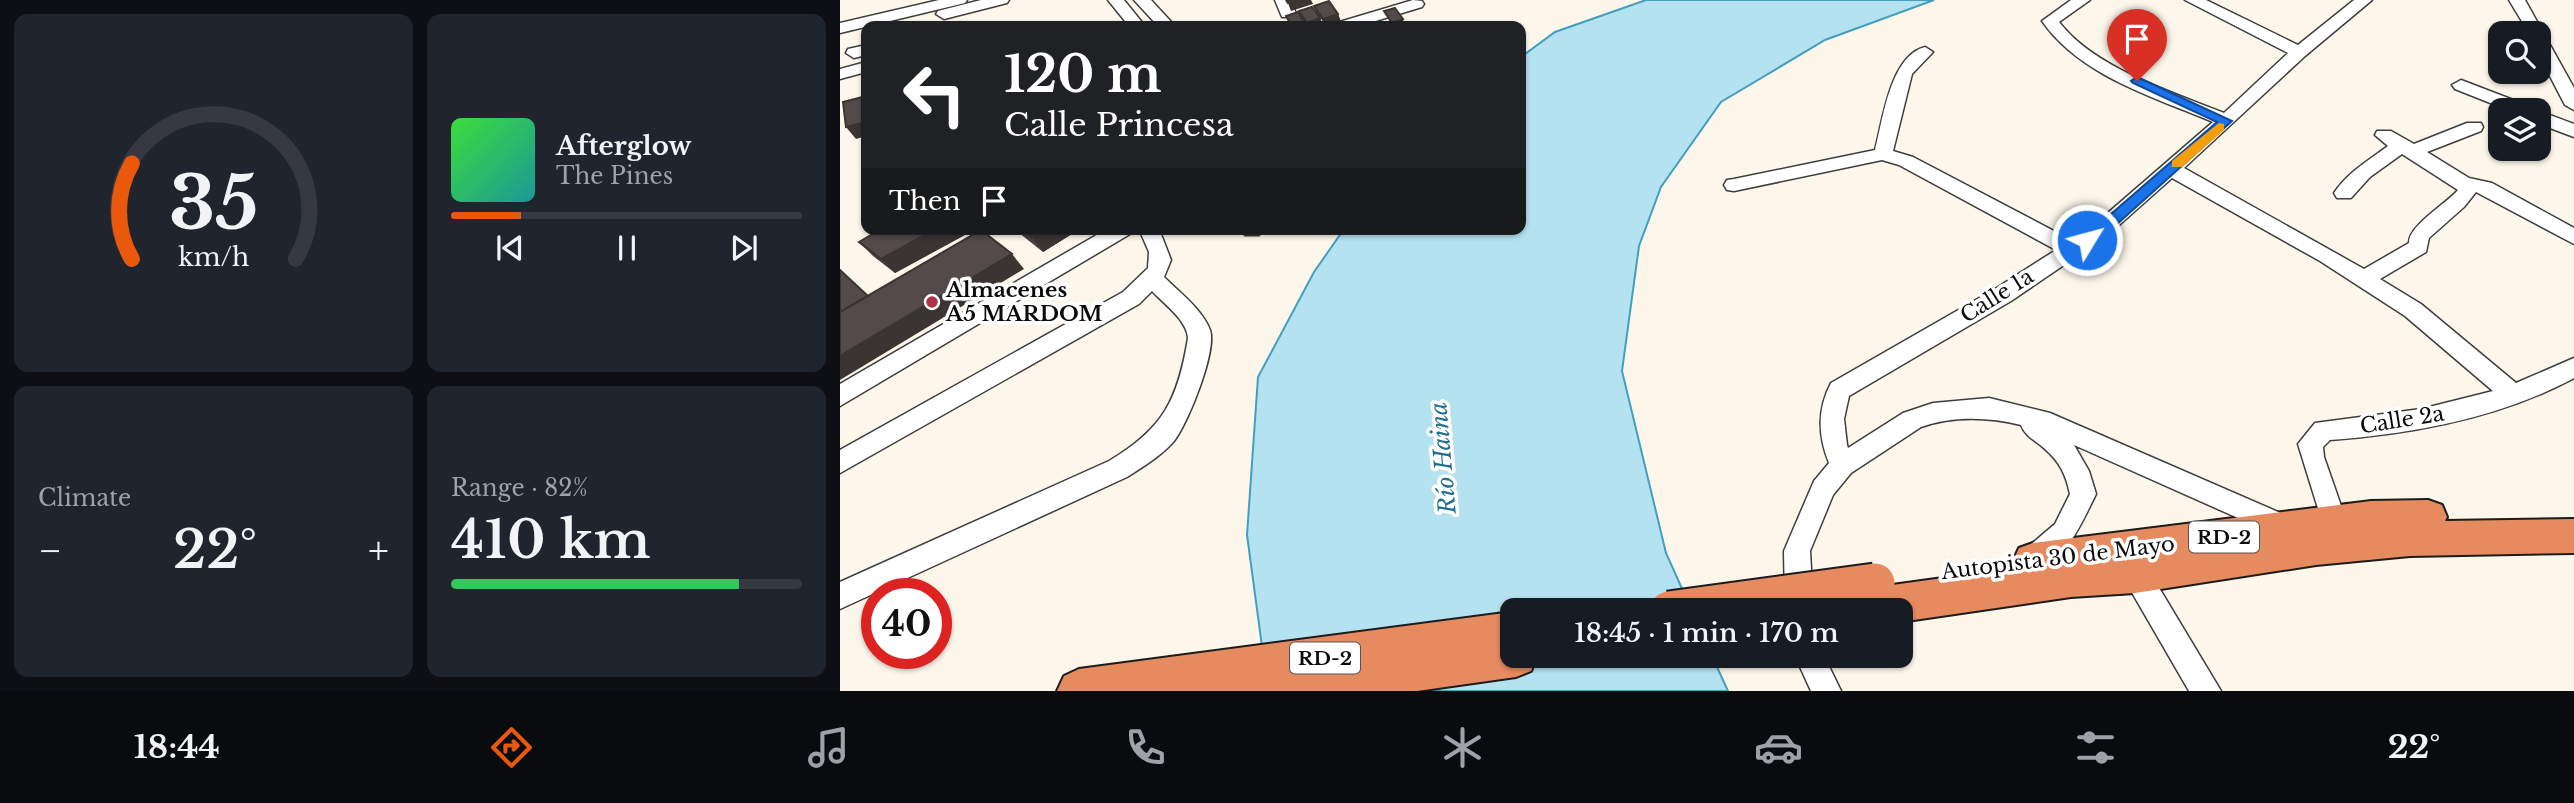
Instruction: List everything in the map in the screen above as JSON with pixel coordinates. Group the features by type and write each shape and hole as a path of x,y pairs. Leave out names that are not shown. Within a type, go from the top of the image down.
{"highway":[{"name":"Autopista 30 de Mayo","path":"1885,598 2071,579 2128,562 2289,528 2371,518 2574,516"},
{"name":"Autopista 30 de Mayo","path":"1874,598 2032,561 2128,562 2410,539 2574,536"},
{"name":"RD-2","path":"1079,691 1500,634"},
{"name":"RD-2","path":"1268,691 1500,658"}],"street":[{"path":"901,21 919,19 965,3 1001,0"},
{"path":"1116,0 1133,21"},
{"path":"1142,0 1162,21"},
{"path":"1371,0 1378,16"},
{"path":"2082,0 2050,21 2061,36 2093,61 2226,121"},
{"path":"2193,0 2300,52"},
{"name":"Calle 1a","path":"1842,465 1830,432 1831,411 1839,390 2003,295 2101,230 2300,52 2364,0"},
{"path":"2517,0 2530,21"},
{"path":"965,3 972,21"},
{"path":"1360,21 1416,4"},
{"path":"840,28 861,26"},
{"path":"840,39 861,34"},
{"path":"1883,154 1903,72 1925,52"},
{"path":"2551,61 2574,105"},
{"path":"840,74 861,68"},
{"path":"2461,85 2493,98"},
{"path":"2551,122 2574,131"},
{"path":"2344,193 2363,173 2408,149 2474,127"},
{"path":"2384,135 2466,184 2485,188 2574,237"},
{"path":"1734,185 1883,154 1906,161 2072,249"},
{"path":"2171,169 2364,279 2413,310 2513,394"},
{"path":"2364,279 2419,247 2422,233 2448,214 2465,195 2468,189 2466,184"},
{"path":"840,396 1113,235"},
{"path":"840,461 1131,298 1152,278 1161,264 1160,250 1152,235"},
{"path":"840,596 1118,469 1148,450 1170,428 1200,347 1200,333 1152,278"},
{"name":"Calle 2a","path":"2334,523 2310,444 2324,430 2389,426 2484,406 2556,379 2574,367"},
{"path":"1799,598 1797,551 1814,504 1842,465 1912,420 1933,413 1989,408 2053,425 2289,528"},
{"path":"2016,414 2066,451 2077,472 2082,494 2064,532 2032,561"},
{"path":"2128,562 2206,691"},
{"path":"1815,668 1826,691"}],"water":[{"name":"Río Haina","path":"1646,0 1934,0 1825,40 1721,102 1661,187 1639,246 1622,371 1666,553 1686,598 1500,598 1500,668 1717,668 1728,691 1268,691 1247,535 1258,377 1314,272 1340,235 1526,235 1526,53 1555,32"}],"building":[{"path":"1329,1 1338,14 1323,19 1314,6"},
{"path":"1312,7 1320,18 1306,21 1299,11"},
{"path":"1395,8 1403,19 1391,21 1384,11"},
{"path":"1298,12 1303,21 1289,21 1286,16"},
{"path":"861,97 861,123 846,127 843,102"},
{"path":"871,235 924,235 881,259 859,242"},
{"path":"972,235 987,235 1012,254 840,356 840,312"},
{"path":"840,270 868,296 840,312"}],"slow traffic":[{"path":"2177,164 2219,127"}],"place":[{"name":"Almacenes A5 MARDOM","path":"932,302"}],"route":[{"path":"2087,240 2226,121 2137,81"}]}
